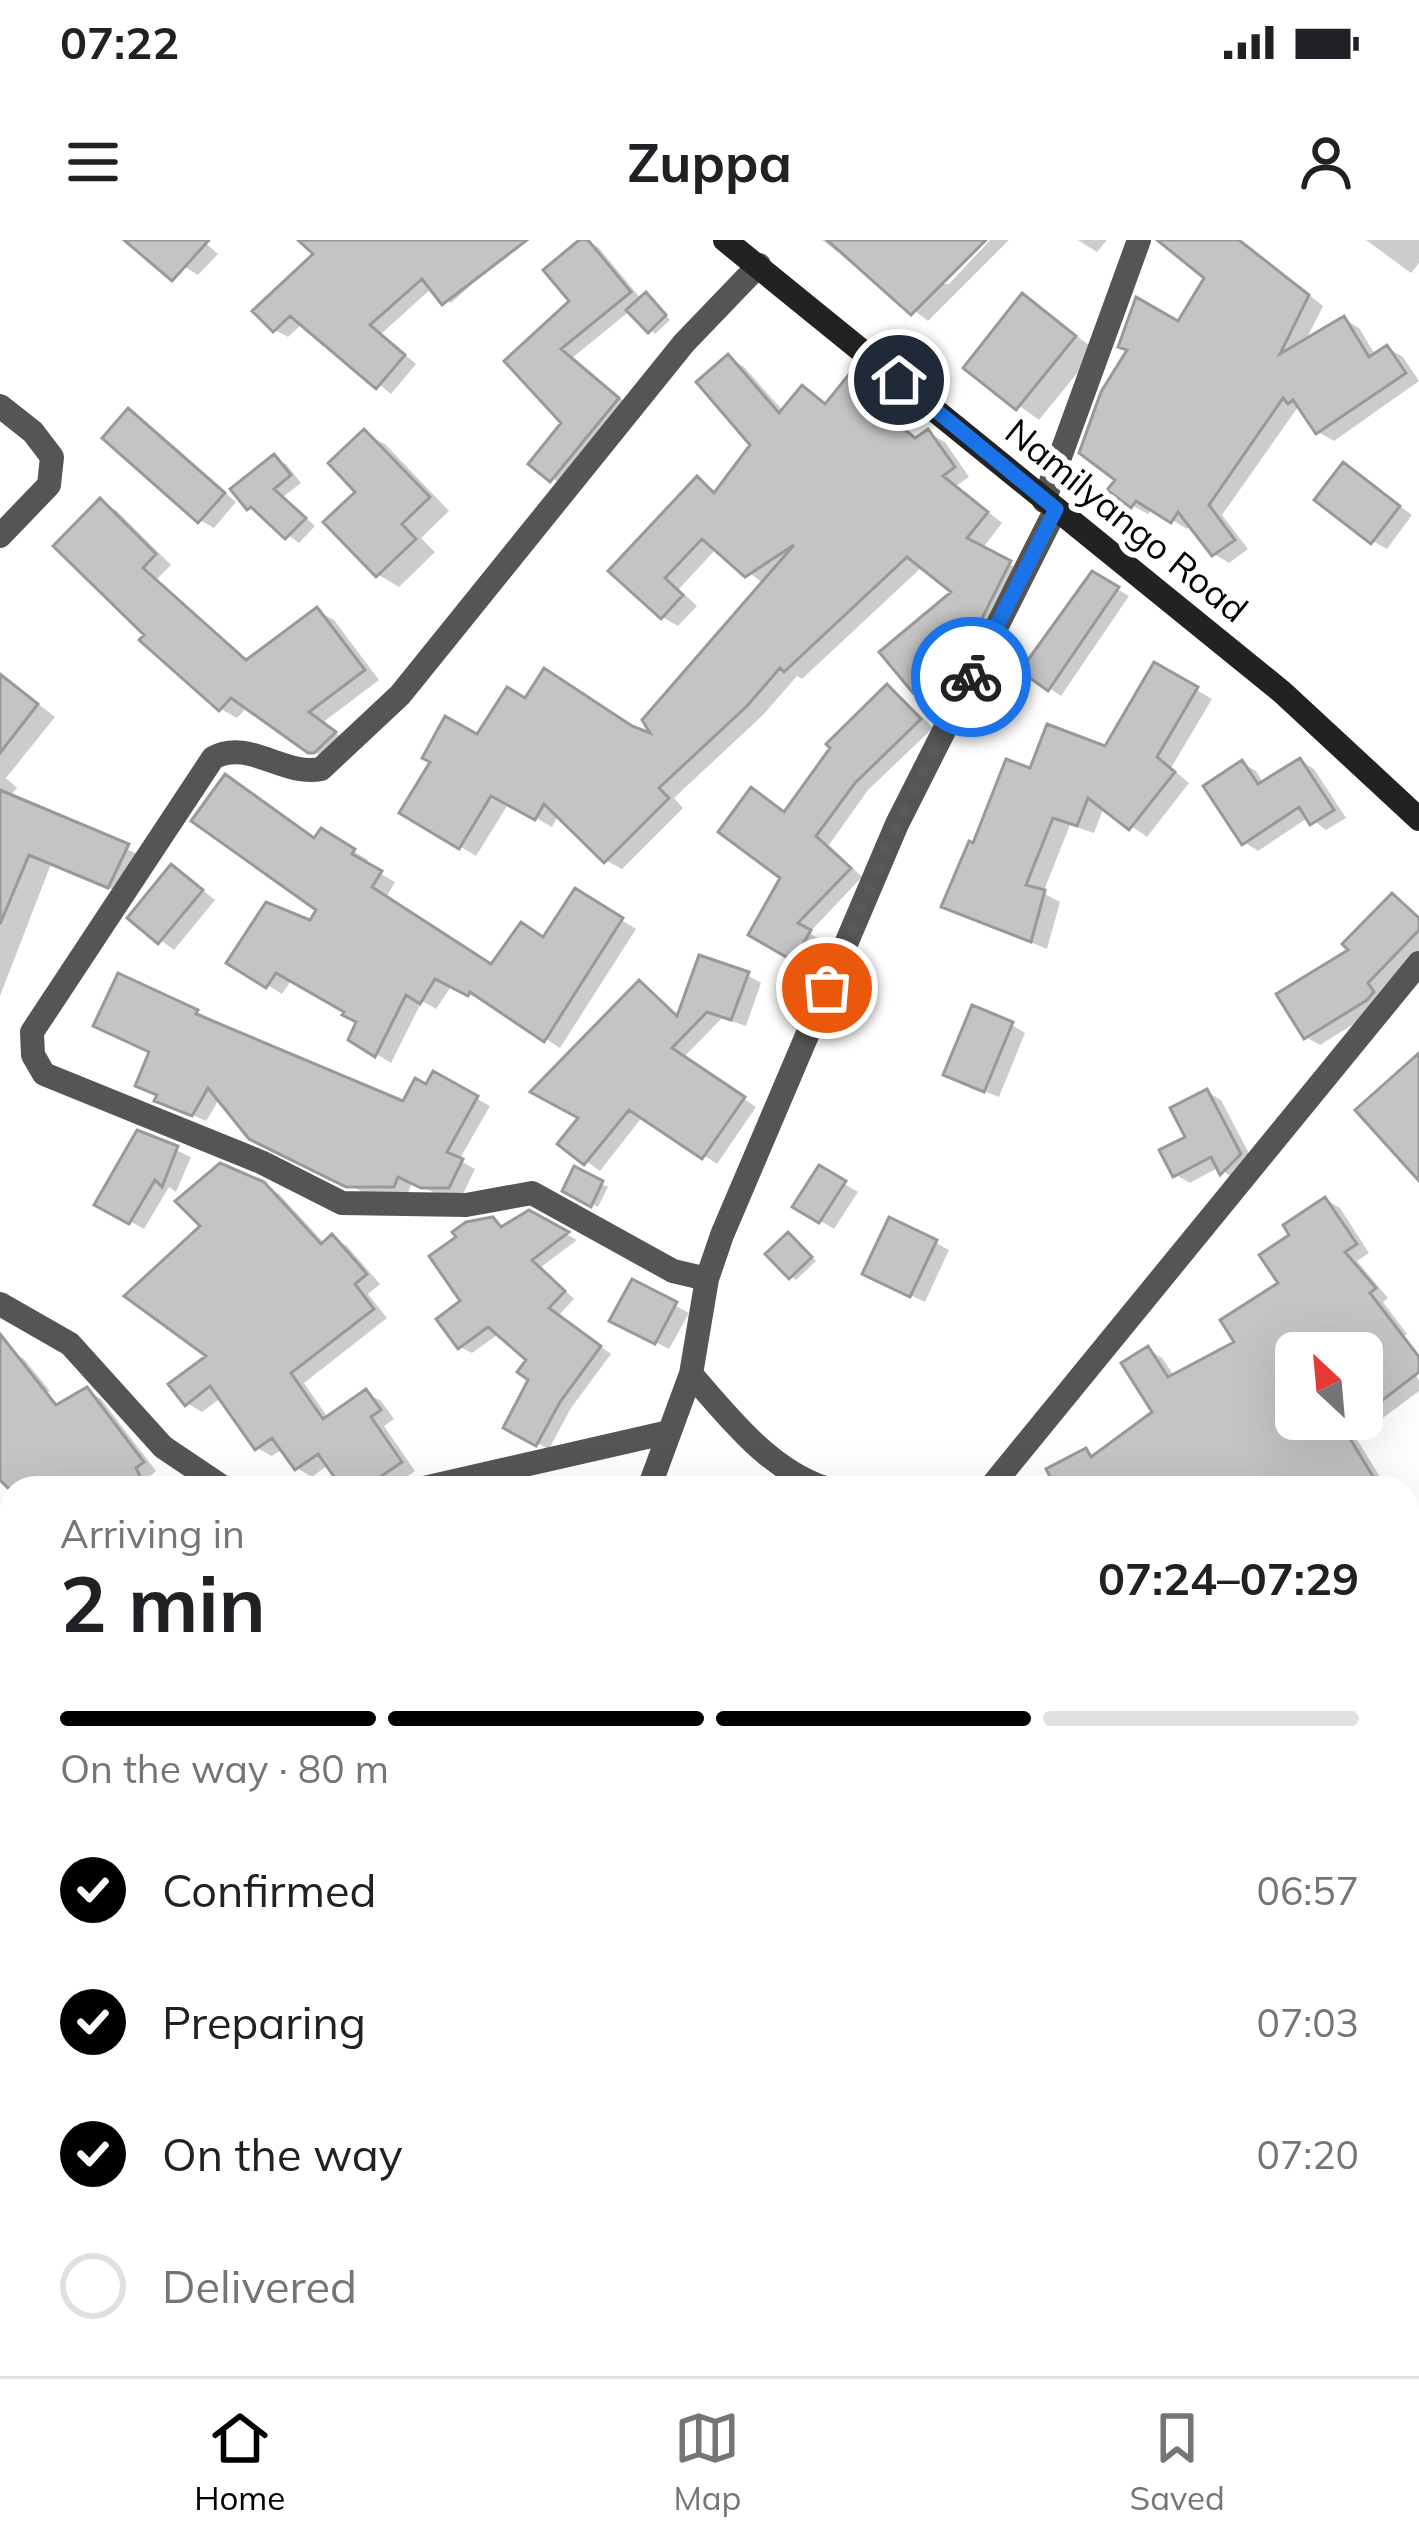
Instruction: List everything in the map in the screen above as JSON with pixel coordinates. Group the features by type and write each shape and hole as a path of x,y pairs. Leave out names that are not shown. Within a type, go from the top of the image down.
{"main road":[{"name":"Namilyango Road","path":"725,240 1282,692 1419,819"}],"street":[{"path":"654,1476 692,1374 707,1279 722,1235 897,824 1050,505 1139,240"},
{"path":"707,1279 673,1271 532,1193 466,1205 342,1203 261,1162 44,1074 33,1055 32,1032 213,758 225,751 256,755 304,772 320,769 400,695 684,343 759,265"},
{"path":"0,406 33,432 52,457 50,485 0,536"},
{"path":"1000,1476 1419,963"},
{"path":"0,1304 70,1344 163,1447 206,1476"},
{"path":"692,1374 730,1418 793,1476"},
{"path":"477,1476 670,1432"}],"building":[{"path":"124,240 209,240 172,281"},
{"path":"298,240 527,240 442,305 422,279 370,325 405,355 376,389 290,316 273,332 252,311 313,254"},
{"path":"579,240 588,240 631,292 561,349 619,398 550,482 528,464 561,423 504,361 569,301 543,270"},
{"path":"827,240 986,240 911,315"},
{"path":"1157,240 1239,240 1309,295 1280,354 1344,316 1369,357 1387,345 1406,373 1316,434 1293,400 1288,404 1283,398 1209,505 1235,540 1212,556 1178,512 1171,523 1136,501 1131,508 1107,490 1115,480 1079,453 1101,392 1127,350 1118,347 1136,297 1178,321 1204,278"},
{"path":"646,292 666,315 648,333 626,310"},
{"path":"1022,293 1076,336 1016,410 963,368"},
{"path":"728,354 779,413 802,385 825,404 855,367 886,392 875,405 915,438 928,429 955,467 943,476 988,512 967,538 1011,561 967,648 913,693 879,652 951,592 907,557 784,672 780,668 747,706 659,788 669,798 604,863 544,804 535,820 491,796 459,849 399,813 430,762 422,758 445,716 477,734 507,687 525,698 544,668 650,733 642,720 794,545 745,577 702,539 665,578 683,595 661,619 608,571 697,476 714,493 750,445 696,382"},
{"path":"128,408 225,493 198,523 102,438"},
{"path":"364,429 430,497 402,524 416,539 376,577 323,522 355,492 328,463"},
{"path":"274,454 291,475 274,489 306,518 285,539 251,507 247,510 230,489"},
{"path":"1343,462 1400,506 1371,544 1314,500"},
{"path":"100,498 156,554 143,568 246,660 317,607 365,670 309,712 336,732 314,753 231,698 219,711 139,640 144,635 53,546"},
{"path":"1092,571 1119,587 1048,691 1020,671"},
{"path":"1154,662 1198,687 1157,757 1175,772 1129,830 1088,798 1077,826 1053,818 1026,885 1045,890 1031,942 941,907 1006,759 1030,768 1047,724 1105,746"},
{"path":"0,674 38,704 0,753"},
{"path":"887,684 921,719 855,783 816,836 851,868 798,923 811,930 793,961 748,935 780,878 718,832 751,787 784,812 830,748 826,744"},
{"path":"1300,758 1334,810 1310,825 1299,807 1242,845 1203,786 1242,760 1258,784"},
{"path":"225,774 314,838 321,828 355,849 352,854 382,871 372,887 491,964 521,922 543,937 575,888 623,918 544,1042 470,992 468,996 435,979 420,1004 406,995 375,1057 348,1040 356,1022 344,1012 276,973 266,988 226,963 266,902 310,920 316,910 191,821"},
{"path":"0,790 129,844 108,888 29,855 0,924"},
{"path":"171,864 203,890 158,944 127,918"},
{"path":"1392,893 1419,918 1419,930 1368,983 1374,992 1367,1000 1304,1039 1276,994 1348,950 1342,944"},
{"path":"699,955 749,972 731,1020 707,1012 672,1048 745,1097 702,1159 629,1110 584,1165 557,1144 578,1118 530,1092 639,980 677,1016"},
{"path":"118,973 198,1010 196,1014 403,1101 415,1078 426,1084 433,1071 478,1096 447,1152 463,1159 449,1188 421,1188 398,1177 394,1187 346,1187 249,1139 208,1088 192,1116 154,1101 157,1095 135,1086 149,1052 93,1026"},
{"path":"972,1005 1013,1022 984,1092 943,1075"},
{"path":"1419,1053 1419,1181 1355,1110"},
{"path":"1207,1089 1241,1154 1220,1175 1211,1157 1173,1177 1159,1150 1185,1137 1170,1108"},
{"path":"137,1130 178,1146 162,1187 155,1180 129,1224 94,1205"},
{"path":"220,1163 264,1182 321,1244 332,1234 367,1274 355,1284 374,1309 291,1373 323,1419 366,1389 381,1410 371,1417 402,1462 382,1476 334,1476 318,1454 295,1470 272,1438 255,1450 210,1386 185,1406 168,1384 206,1356 124,1296 200,1226 175,1201"},
{"path":"819,1165 846,1181 819,1223 792,1207"},
{"path":"574,1166 603,1181 591,1207 562,1191"},
{"path":"1325,1197 1357,1244 1345,1252 1376,1288 1370,1293 1419,1357 1419,1372 1383,1400 1383,1332 1275,1332 1275,1440 1351,1440 1373,1476 1050,1476 1046,1469 1086,1448 1091,1457 1152,1412 1121,1363 1148,1346 1168,1377 1234,1342 1220,1320 1278,1283 1259,1255 1289,1235 1283,1225"},
{"path":"529,1210 569,1232 532,1260 565,1291 549,1308 601,1346 560,1402 536,1446 503,1428 528,1380 517,1372 526,1360 488,1327 458,1349 436,1319 460,1301 429,1256 456,1237 452,1232 466,1222 493,1217 501,1227"},
{"path":"889,1217 937,1240 910,1297 862,1274"},
{"path":"788,1232 812,1257 789,1279 765,1254"},
{"path":"632,1279 677,1302 655,1344 609,1321"},
{"path":"0,1334 56,1405 87,1387 144,1462 136,1468 140,1476 0,1476"}],"way so far":[{"path":"827,988 897,824 971,677"}],"route":[{"path":"899,380 1056,509 971,677"}]}
